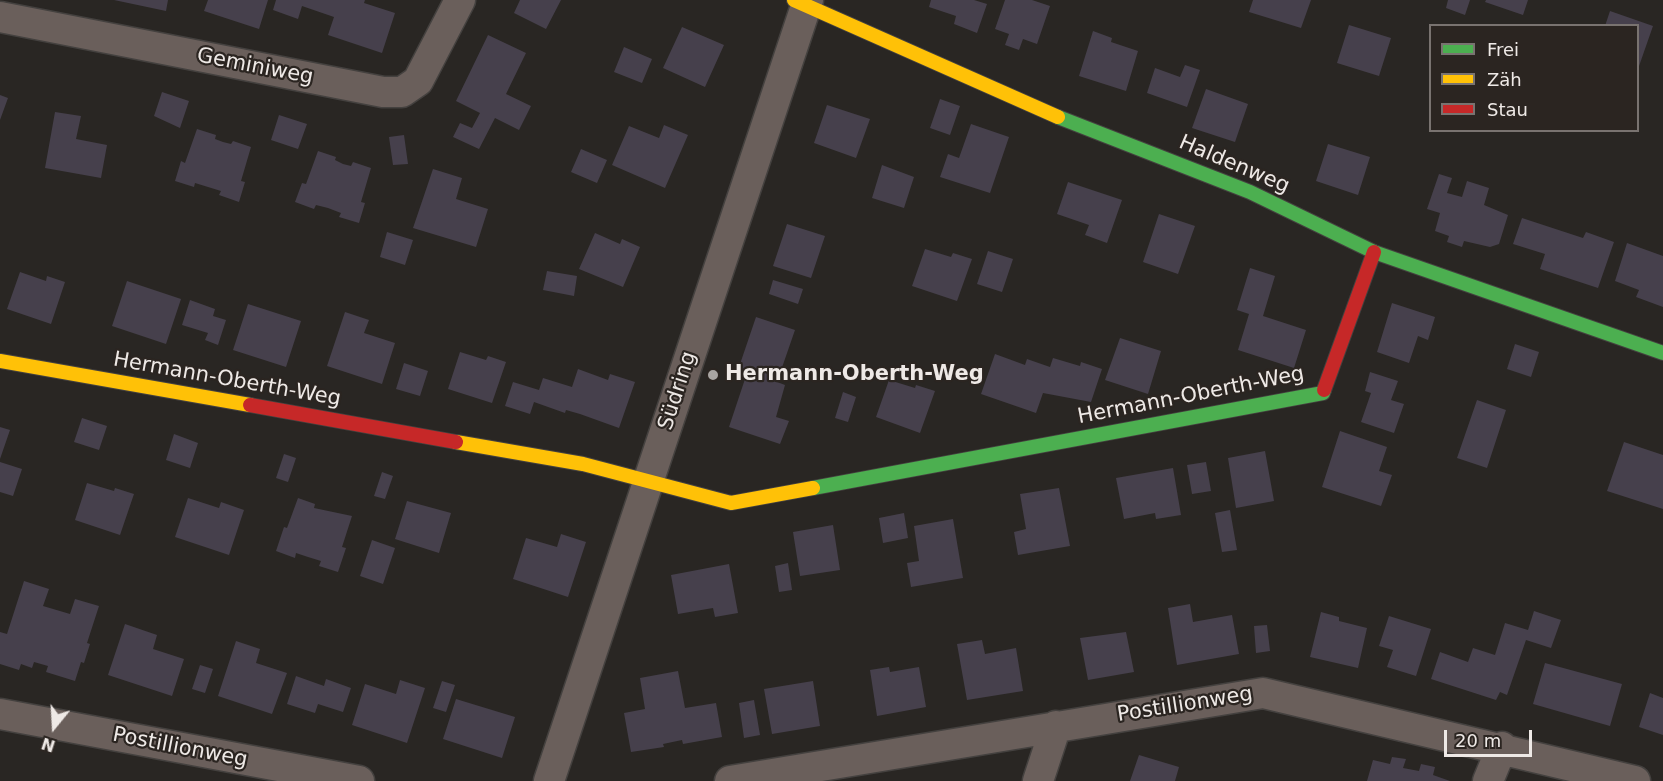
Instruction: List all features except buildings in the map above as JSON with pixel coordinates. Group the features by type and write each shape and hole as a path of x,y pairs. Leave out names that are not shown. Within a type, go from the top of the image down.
{"street":[{"name":"Geminiweg","path":"0,17 383,92 402,92 418,81 460,0"},
{"name":"Haldenweg","path":"803,2 1030,106 1250,192 1374,252 1663,353"},
{"name":"Südring","path":"549,781 803,2"},
{"name":"Hermann-Oberth-Weg","path":"0,362 583,464 648,483 731,503 1323,393 1374,252"},
{"name":"Postillionweg","path":"730,781 1263,693 1502,747 1635,781"},
{"name":"Postillionweg","path":"0,714 233,770 359,781"},
{"path":"1038,781 1056,726"},
{"path":"1488,781 1502,747"}],"traffic: fast":[{"path":"1058,117 1250,192 1374,252 1663,353"},
{"path":"813,488 1323,393 1324,390"}],"traffic: slow":[{"path":"794,0 1058,117"},
{"path":"0,361 250,405"},
{"path":"456,442 583,464 731,503 813,488"}],"traffic: jam":[{"path":"1324,390 1374,252"},
{"path":"250,405 456,442"}],"place":[{"name":"Hermann-Oberth-Weg","path":"713,375"}]}
